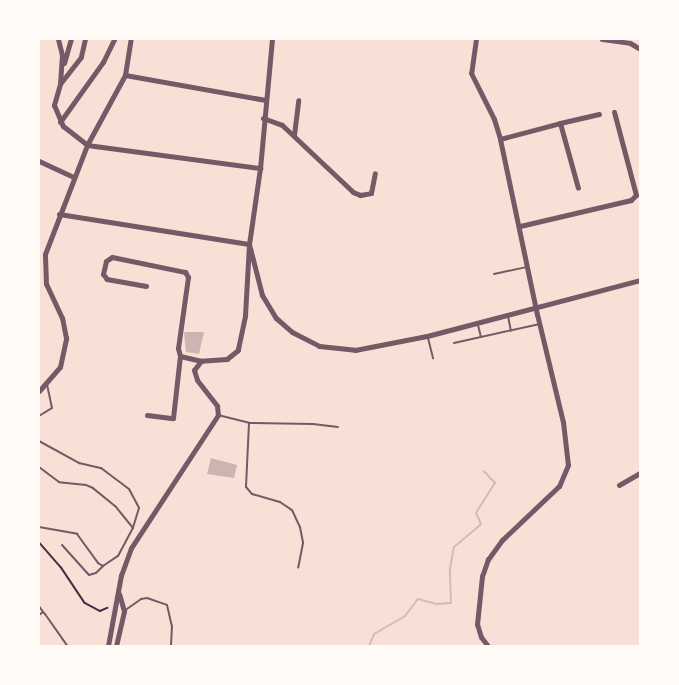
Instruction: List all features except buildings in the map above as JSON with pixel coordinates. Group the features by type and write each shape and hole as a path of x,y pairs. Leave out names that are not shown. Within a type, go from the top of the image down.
{"street":[{"path":"58,39 63,67"},
{"path":"71,39 54,105 60,122 87,145 260,168"},
{"path":"60,84 77,65 85,39"},
{"path":"60,122 103,62 114,39"},
{"path":"39,391 60,367 66,338 62,318 41,270 45,254 87,145 125,75 131,39"},
{"path":"180,356 201,361 226,359 238,350 245,316 249,244 260,168 272,39"},
{"path":"476,39 471,73 494,119 500,139 563,422 568,465 559,486 502,540 488,559 482,576 477,624 481,638 488,646"},
{"path":"602,39 634,44 640,48"},
{"path":"125,75 266,100"},
{"path":"294,135 298,100"},
{"path":"520,226 631,200 636,195 614,112"},
{"path":"500,139 599,114"},
{"path":"264,118 282,125 353,192 360,195 370,193 375,173"},
{"path":"560,123 578,188"},
{"path":"39,161 74,177"},
{"path":"59,214 249,244"},
{"path":"249,244 262,295 276,318 292,332 319,346 336,350 378,347 428,336 640,280"},
{"path":"146,286 107,279 103,274 106,261 112,257 182,270 187,274 177,348 180,356 173,418 147,415"},
{"path":"108,646 110,621 119,594 120,575 131,548 218,415 215,403 195,375 196,366 201,361"},
{"path":"619,485 640,473"},
{"path":"116,646 124,610 119,594"}],"lane":[{"path":"494,274 528,266"},
{"path":"507,314 511,331"},
{"path":"477,322 481,337"},
{"path":"454,343 540,324"},
{"path":"428,336 433,358"},
{"path":"39,416 52,408 53,403 46,384"},
{"path":"218,415 249,423 338,427"},
{"path":"249,423 246,487 252,494 280,502 292,510 300,527 303,543 298,568"},
{"path":"39,441 79,463 101,468 129,489 139,508 133,528 118,556 96,573 89,575 62,545"},
{"path":"39,467 59,482 86,484 93,488 115,506 133,528"},
{"path":"39,527 77,534 98,563 103,566"},
{"path":"124,610 141,599 147,598 167,605 172,626 171,646"},
{"path":"39,606 67,646"},
{"path":"39,615 43,612"}],"path":[{"path":"39,542 52,555 79,596 91,609 100,611 112,605"}],"waterway":[{"path":"369,646 374,634 405,616 418,599 437,604 451,603 450,569 454,547 481,524 476,513 495,483 484,471"}]}
